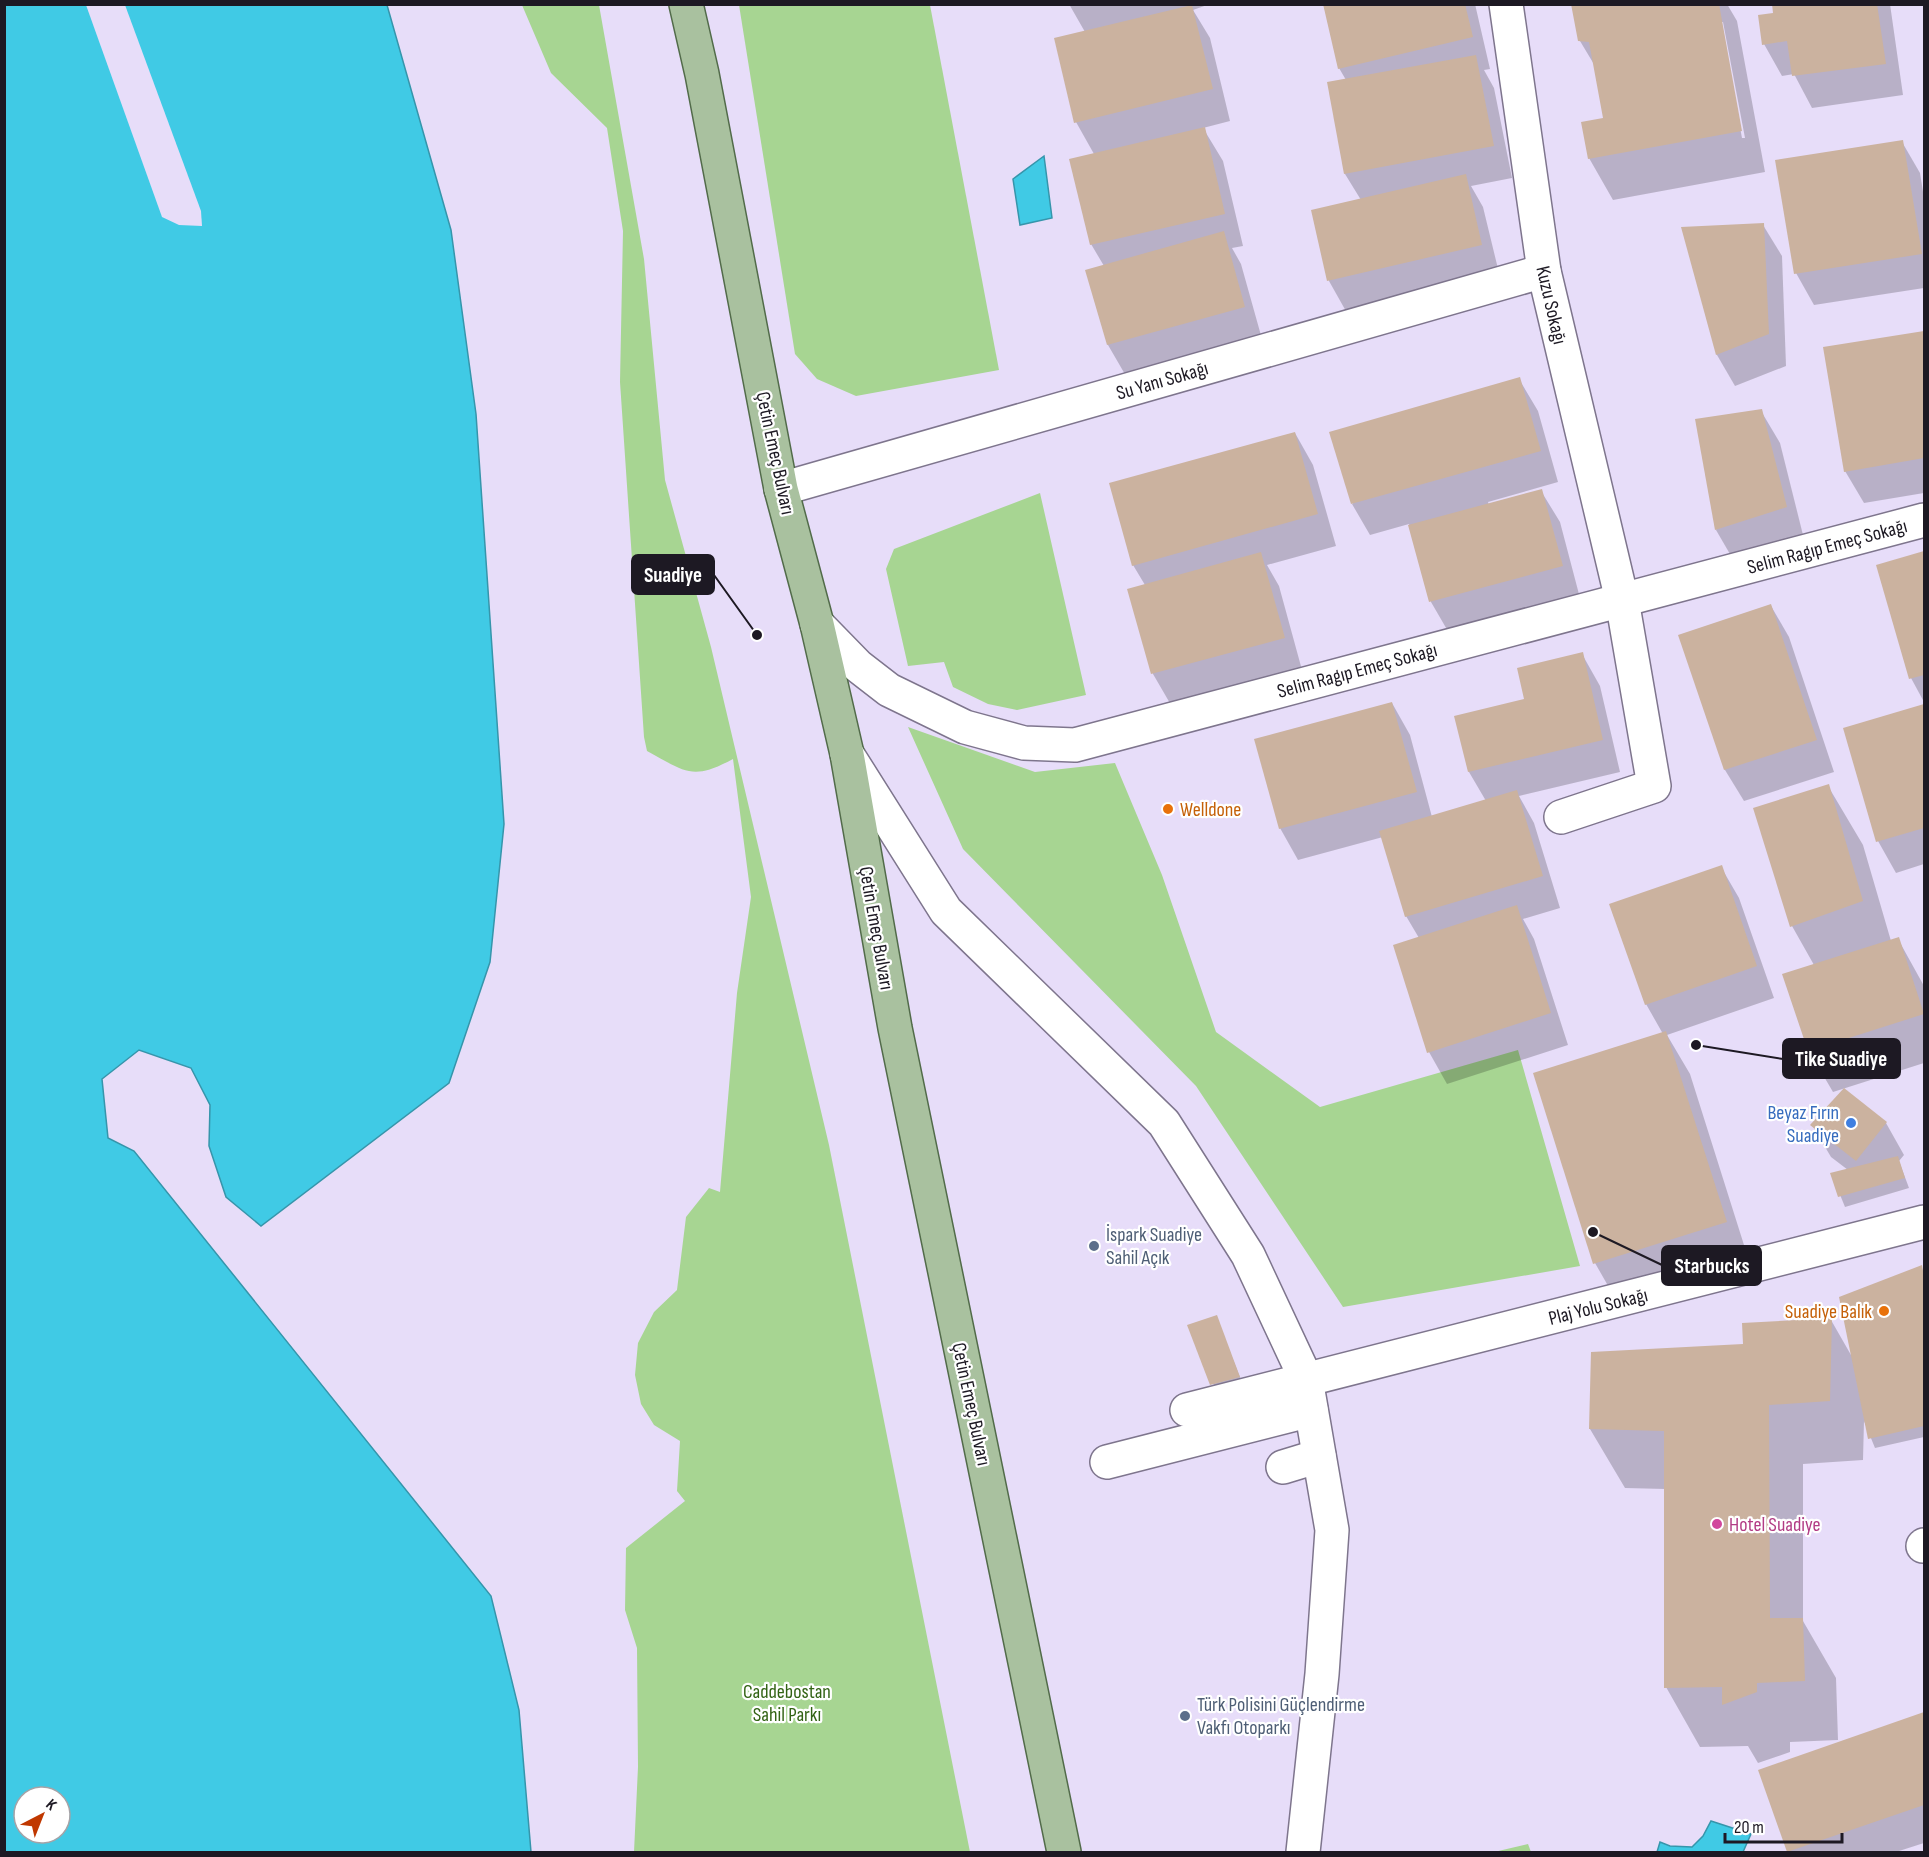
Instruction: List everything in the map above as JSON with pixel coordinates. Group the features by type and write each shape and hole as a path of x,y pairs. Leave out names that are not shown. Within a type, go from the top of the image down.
{"main road":[{"name":"Çetin Emeç Bulvarı","path":"686,4 702,74 781,489 817,624 847,754 895,1028 1064,1852"}],"street":[{"name":"Kuzu Sokağı","path":"1506,4 1544,271 1622,600 1654,786 1562,817"},
{"name":"Su Yanı Sokağı","path":"781,489 1544,271"},
{"name":"Selim Ragıp Emeç Sokağı","path":"817,624 858,666 889,690 965,727 1024,743 1075,745 1924,520"},
{"path":"847,754 946,911 1164,1123 1248,1255 1306,1378 1332,1530 1322,1674 1303,1852"},
{"name":"Plaj Yolu Sokağı","path":"1187,1410 1924,1222"},
{"path":"1107,1462 1311,1410"},
{"path":"1283,1467 1320,1456"}],"green space":[{"name":"Caddebostan Sahil Parkı","path":"522,5 599,5 644,259 665,480 711,647 829,1145 970,1852 634,1852 638,1767 637,1648 625,1610 626,1548 685,1501 677,1491 680,1441 654,1425 641,1404 635,1375 638,1343 654,1312 677,1290 686,1217 709,1188 720,1192 737,993 751,897 733,759 698,772 681,769 647,751 644,737 620,382 623,231 607,128 551,73"},
{"path":"739,5 930,5 999,370 856,396 817,379 795,354"},
{"path":"1040,493 1086,695 1017,710 988,704 953,687 944,662 908,666 886,569 894,549"},
{"path":"908,727 1035,772 1115,763 1162,875 1216,1032 1320,1107 1518,1050 1580,1266 1343,1307 1196,1086 963,849"},
{"path":"1528,1844 1531,1852 1494,1852"}],"water":[{"path":"5,5 387,5 451,230 476,414 504,824 490,962 449,1083 261,1226 226,1197 209,1146 210,1105 191,1068 139,1050 102,1079 108,1138 134,1151 491,1596 519,1710 531,1852 5,1852"},
{"path":"1044,156 1052,218 1020,225 1013,179"},
{"path":"1711,1821 1751,1834 1743,1852 1657,1852 1660,1842 1670,1846 1692,1847 1703,1836"}],"pier":[{"path":"86,5 125,5 201,211 202,226 179,225 162,217"}],"building":[{"path":"1323,4 1465,4 1473,37 1338,69"},
{"path":"1571,4 1719,4 1742,131 1588,159 1581,122 1603,118 1589,42 1578,41"},
{"path":"1772,4 1877,4 1886,64 1792,76 1787,41 1762,45 1758,15 1773,13"},
{"path":"1192,5 1213,89 1074,123 1054,38"},
{"path":"1476,55 1494,146 1344,174 1327,82"},
{"path":"1205,127 1225,214 1090,245 1069,159"},
{"path":"1903,140 1922,254 1794,274 1775,160"},
{"path":"1466,174 1482,245 1327,281 1311,210"},
{"path":"1764,223 1769,334 1716,355 1681,227"},
{"path":"1224,231 1245,307 1107,345 1085,270"},
{"path":"1924,331 1924,458 1844,472 1823,347"},
{"path":"1520,377 1541,451 1351,504 1329,432"},
{"path":"1762,409 1787,507 1715,530 1695,419"},
{"path":"1295,432 1318,514 1132,566 1109,483"},
{"path":"1542,489 1563,566 1429,602 1408,525"},
{"path":"1924,551 1924,675 1909,679 1876,565"},
{"path":"1261,552 1285,638 1151,674 1127,589"},
{"path":"1771,604 1817,740 1724,770 1678,635"},
{"path":"1583,652 1603,740 1468,772 1454,716 1524,699 1517,668"},
{"path":"1392,702 1417,792 1279,829 1254,739"},
{"path":"1924,704 1924,828 1876,842 1843,728"},
{"path":"1829,784 1863,901 1790,927 1753,808"},
{"path":"1517,790 1543,876 1405,917 1379,831"},
{"path":"1722,865 1757,966 1645,1005 1609,904"},
{"path":"1517,905 1551,1013 1427,1053 1393,945"},
{"path":"1899,937 1924,1014 1808,1051 1782,974"},
{"path":"1666,1031 1727,1222 1593,1264 1533,1073"},
{"path":"1844,1088 1887,1122 1856,1161 1810,1125"},
{"path":"1898,1156 1905,1178 1838,1197 1830,1173"},
{"path":"1922,1265 1924,1277 1924,1426 1868,1439 1839,1297"},
{"path":"1217,1315 1240,1377 1210,1385 1187,1325"},
{"name":"Hotel Suadiye","path":"1832,1318 1830,1401 1769,1405 1770,1618 1803,1618 1805,1681 1757,1683 1757,1692 1722,1705 1722,1687 1664,1688 1664,1431 1589,1429 1591,1352 1743,1344 1742,1323"},
{"path":"1924,1712 1924,1805 1787,1852 1758,1770"}],"place":[{"name":"Suadiye","path":"757,635"},
{"name":"Welldone","path":"1168,809"},
{"name":"Tike Suadiye","path":"1696,1045"},
{"name":"Beyaz Fırın Suadiye","path":"1851,1123"},
{"name":"Starbucks","path":"1593,1232"},
{"name":"İspark Suadiye Sahil Açık","path":"1094,1246"},
{"name":"Suadiye Balık","path":"1884,1311"},
{"name":"Hotel Suadiye","path":"1717,1524"},
{"name":"Türk Polisini Güçlendirme Vakfı Otoparkı","path":"1185,1716"}]}
